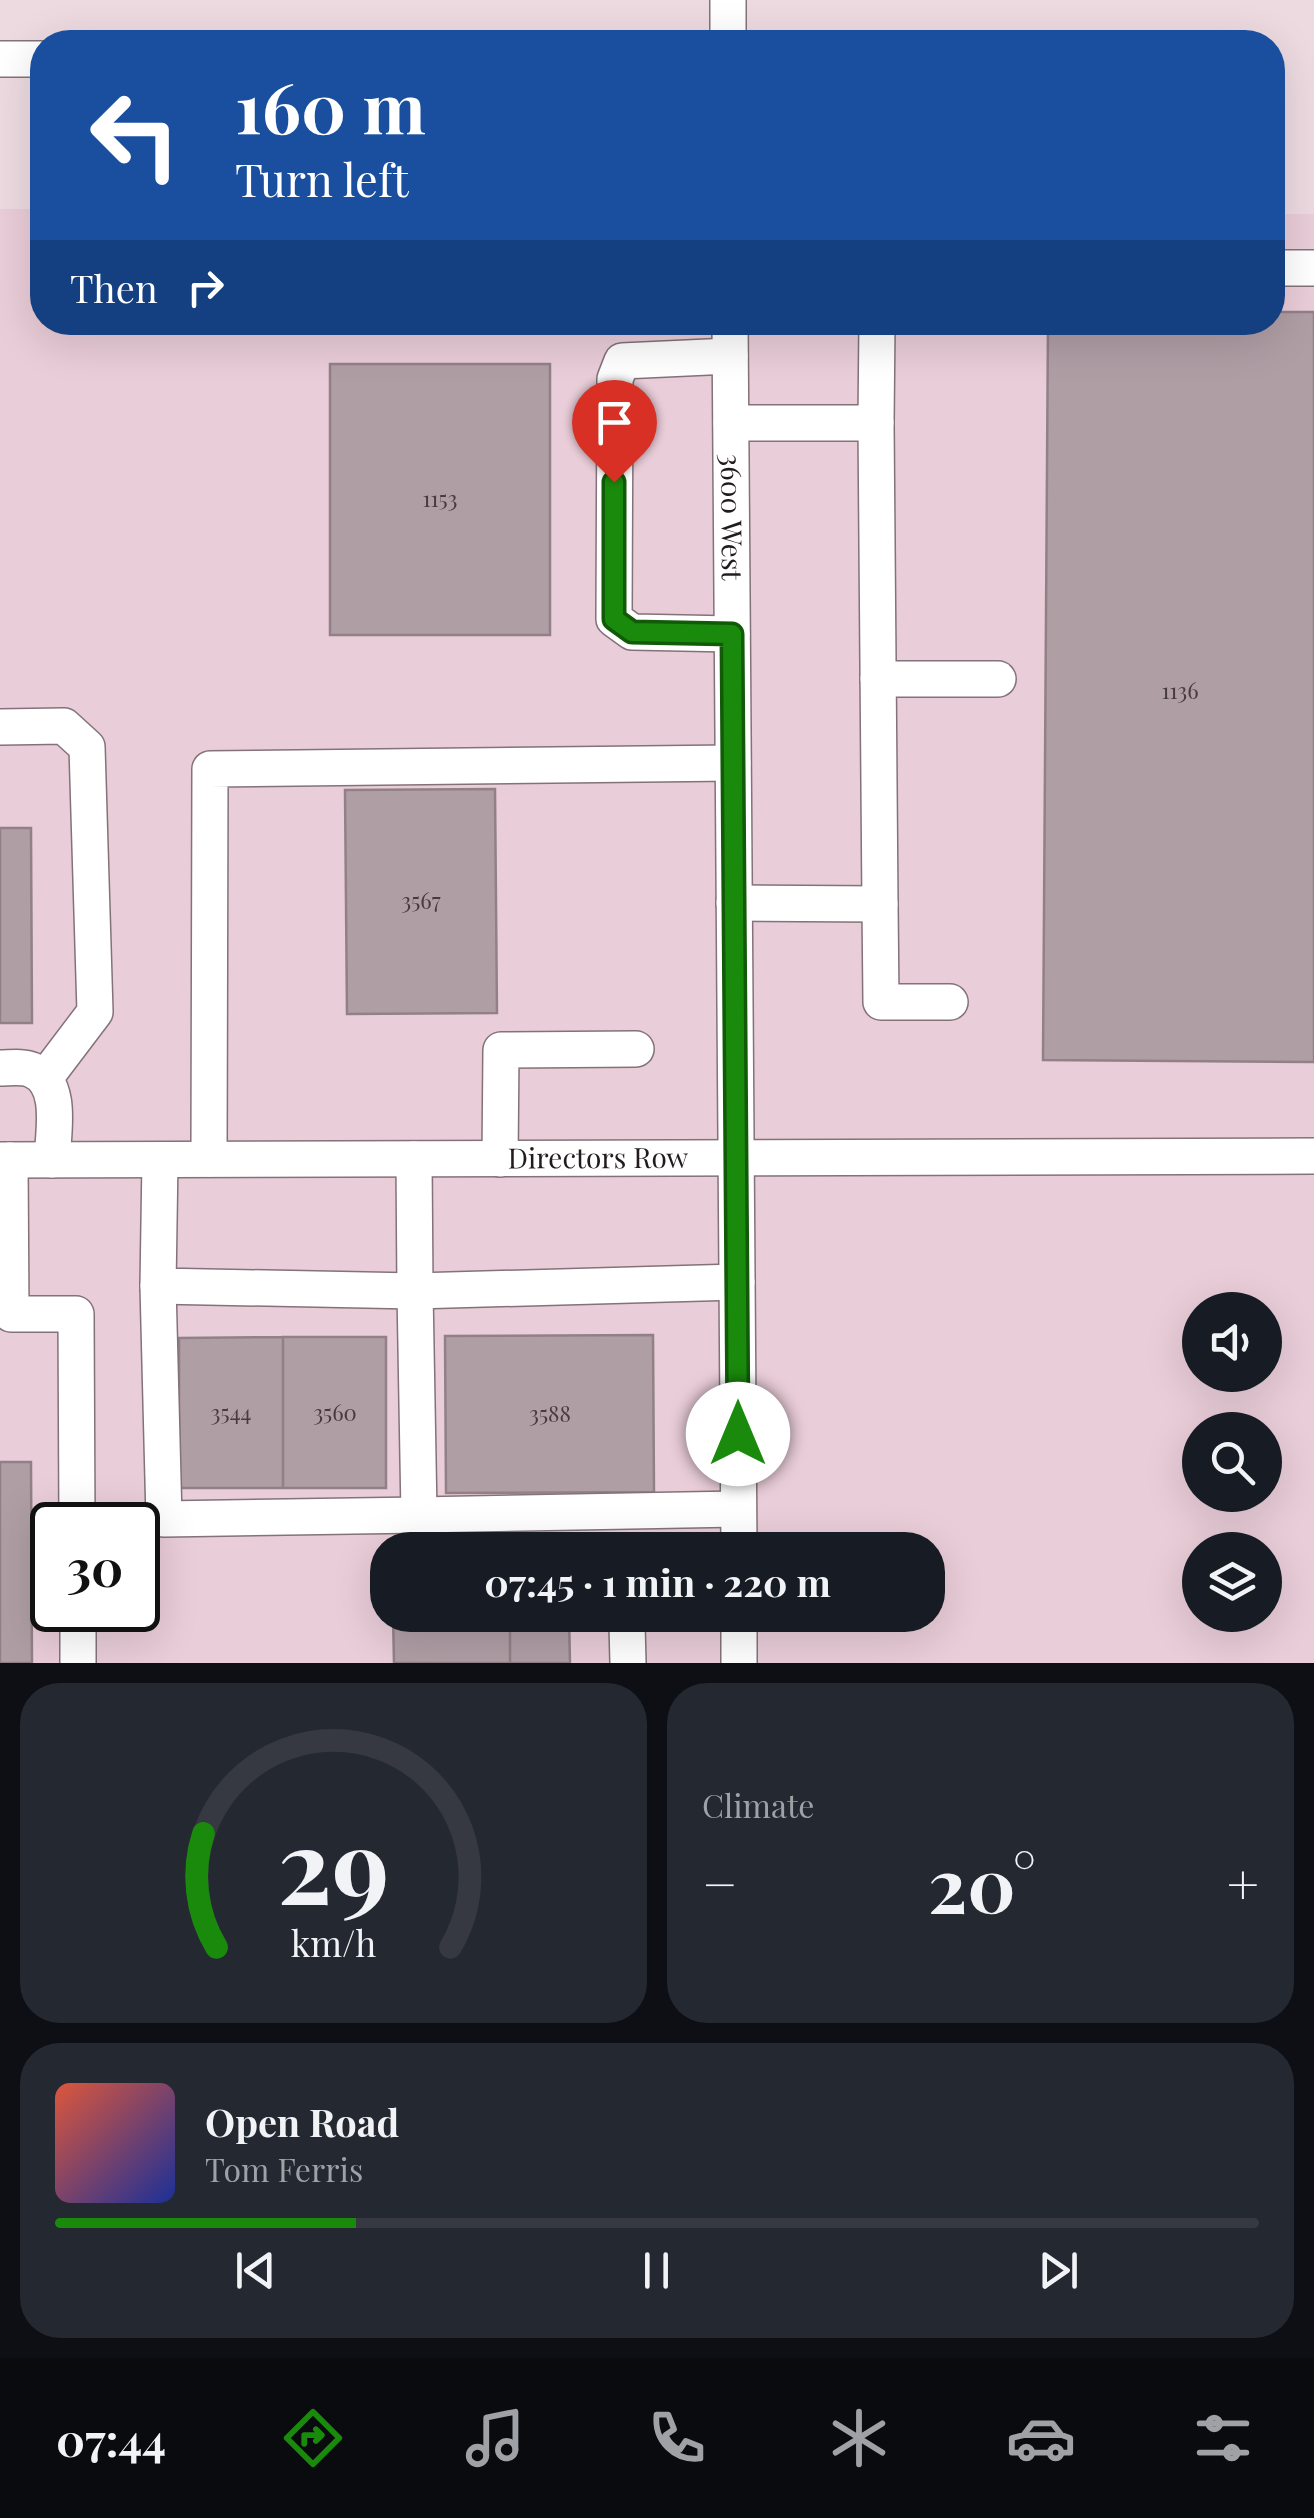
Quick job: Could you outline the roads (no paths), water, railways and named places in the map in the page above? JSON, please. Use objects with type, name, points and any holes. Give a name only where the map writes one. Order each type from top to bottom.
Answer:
[{"type":"street","points":[[728,0],[728,30]]},
{"type":"street","points":[[0,59],[30,59]]},
{"type":"street","points":[[1285,268],[1314,268]]},
{"type":"street","points":[[877,335],[881,1002],[950,1002]]},
{"type":"street","points":[[730,339],[622,361],[614,379],[614,619],[632,632],[732,634]]},
{"type":"street","name":"3600 West","points":[[730,339],[738,1532]]},
{"type":"street","points":[[731,423],[876,423]]},
{"type":"street","points":[[878,679],[998,679]]},
{"type":"street","points":[[0,727],[64,726],[87,747],[95,1012],[44,1078]]},
{"type":"street","points":[[209,1159],[210,769],[733,763]]},
{"type":"street","points":[[734,903],[880,904]]},
{"type":"street","points":[[500,1158],[501,1050],[636,1049]]},
{"type":"street","points":[[0,1068],[30,1068],[44,1078],[53,1094],[52,1160]]},
{"type":"street","name":"Directors Row","points":[[5,1160],[1314,1156]]},
{"type":"street","points":[[414,1158],[420,1515]]},
{"type":"street","points":[[5,1160],[5,1314],[76,1314],[77,1502]]},
{"type":"street","points":[[160,1160],[158,1286],[164,1518],[738,1509]]},
{"type":"street","points":[[158,1286],[414,1291],[736,1282]]},
{"type":"street","points":[[78,1632],[78,1663]]},
{"type":"street","points":[[627,1632],[628,1663]]},
{"type":"street","points":[[739,1632],[739,1663]]}]
